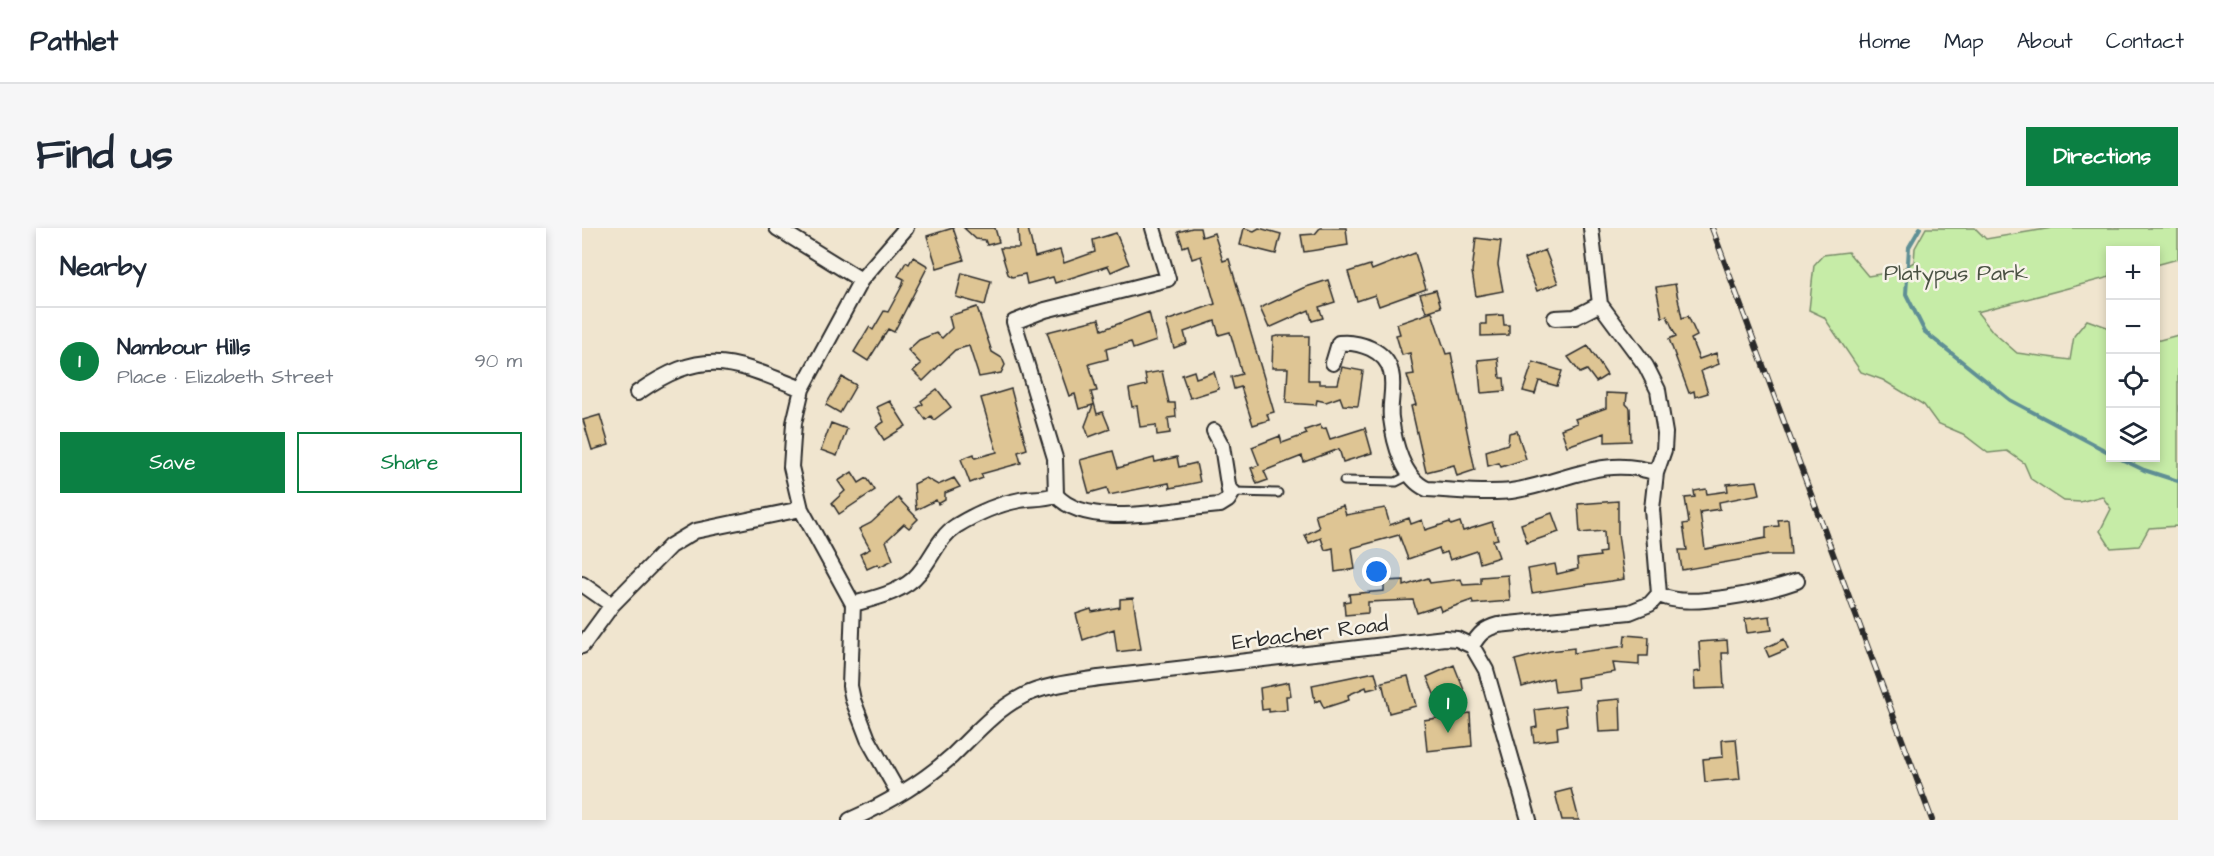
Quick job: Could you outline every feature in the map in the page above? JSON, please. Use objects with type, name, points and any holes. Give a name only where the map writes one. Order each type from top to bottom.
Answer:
[{"type":"street","points":[[777,228],[861,280]]},
{"type":"street","points":[[899,794],[868,739],[853,700],[850,686],[853,604],[801,509],[791,467],[794,423],[802,389],[861,280],[906,228]]},
{"type":"street","points":[[1153,228],[1168,279],[1045,309],[1014,322],[1055,458],[1056,495],[1072,509],[1106,516],[1220,505],[1228,500],[1233,492],[1229,491],[1221,446],[1214,431]]},
{"type":"street","points":[[1529,820],[1486,670],[1472,646],[1487,628],[1630,612],[1650,604],[1659,594],[1652,509],[1656,473],[1664,450],[1665,433],[1658,390],[1636,349],[1600,304],[1591,228]]},
{"type":"street","points":[[1555,318],[1575,317],[1600,304]]},
{"type":"street","points":[[1334,363],[1339,343],[1350,342],[1373,350],[1387,361],[1392,380],[1391,420],[1404,465],[1418,486],[1427,489],[1498,492],[1524,488],[1577,472],[1616,466],[1635,466],[1656,473]]},
{"type":"street","points":[[637,393],[666,375],[692,366],[718,361],[740,364],[802,389]]},
{"type":"street","points":[[853,604],[888,593],[907,584],[918,574],[939,543],[954,527],[1005,503],[1022,499],[1040,500],[1056,495]]},
{"type":"street","points":[[582,646],[612,605],[670,546],[695,531],[801,509]]},
{"type":"street","points":[[1659,594],[1666,599],[1681,602],[1761,592],[1797,581]]},
{"type":"street","points":[[582,584],[612,605]]},
{"type":"street","name":"Erbacher Road","points":[[850,820],[899,794],[951,757],[1004,707],[1024,696],[1044,689],[1099,678],[1445,638],[1457,639],[1472,646]]},
{"type":"lane","points":[[1344,481],[1396,482],[1410,475]]},
{"type":"lane","points":[[1233,492],[1278,493]]},
{"type":"green space","name":"Platypus Park","points":[[1926,228],[1975,228],[1986,239],[2052,228],[2178,228],[2178,259],[2160,264],[2160,246],[2106,246],[2106,278],[1977,312],[1993,332],[2017,353],[2070,360],[2074,336],[2087,320],[2106,327],[2106,462],[2160,462],[2160,340],[2178,335],[2178,526],[2149,528],[2139,546],[2111,548],[2100,531],[2111,509],[2102,496],[2080,502],[2064,501],[2031,479],[2024,463],[2007,451],[1988,453],[1963,434],[1937,423],[1924,405],[1883,380],[1861,372],[1824,317],[1809,310],[1814,265],[1823,255],[1848,252],[1868,276],[1899,271],[1914,262],[1915,248]]},
{"type":"building","points":[[953,228],[964,260],[937,268],[927,236]]},
{"type":"building","points":[[964,228],[995,228],[999,242],[987,245],[985,240],[976,239]]},
{"type":"building","points":[[1018,228],[1028,228],[1035,257],[1060,250],[1064,263],[1095,252],[1093,240],[1116,233],[1129,264],[1111,272],[1108,266],[1055,283],[1053,277],[1027,284],[1025,274],[1012,277],[1008,274],[1000,248],[1019,248]]},
{"type":"building","points":[[1200,228],[1202,237],[1214,233],[1223,261],[1229,259],[1274,412],[1267,414],[1269,420],[1253,425],[1241,387],[1234,389],[1231,377],[1242,374],[1230,332],[1219,335],[1215,321],[1184,332],[1187,343],[1174,348],[1166,321],[1215,304],[1201,256],[1192,259],[1188,245],[1183,247],[1178,232]]},
{"type":"building","points":[[1244,228],[1254,231],[1259,228],[1281,234],[1276,254],[1240,245]]},
{"type":"building","points":[[1320,228],[1346,228],[1348,245],[1304,252],[1301,235],[1315,234]]},
{"type":"building","points":[[1476,238],[1501,241],[1498,265],[1503,291],[1476,296],[1472,272]]},
{"type":"building","points":[[1545,250],[1558,283],[1537,291],[1524,259]]},
{"type":"building","points":[[1415,253],[1426,289],[1379,306],[1375,295],[1357,301],[1348,272],[1370,265],[1372,270]]},
{"type":"building","points":[[913,257],[928,266],[894,332],[888,329],[868,361],[854,352],[869,327],[873,330],[884,311],[888,312],[904,279],[898,276],[906,262],[909,264]]},
{"type":"building","points":[[962,273],[991,281],[985,305],[956,297]]},
{"type":"building","points":[[1328,280],[1335,302],[1319,307],[1323,318],[1312,321],[1309,310],[1269,328],[1260,308],[1303,288]]},
{"type":"building","points":[[1675,284],[1682,318],[1688,316],[1697,336],[1691,339],[1699,359],[1716,353],[1719,364],[1701,371],[1708,393],[1695,397],[1694,391],[1689,393],[1669,339],[1676,336],[1667,316],[1662,317],[1656,287]]},
{"type":"building","points":[[1436,290],[1441,307],[1426,312],[1420,294]]},
{"type":"building","points":[[977,307],[992,352],[1002,358],[1005,365],[1001,373],[979,377],[969,346],[955,350],[923,381],[913,371],[921,364],[908,350],[919,340],[936,333],[942,338],[952,328],[949,316]]},
{"type":"building","points":[[1149,312],[1156,341],[1133,349],[1131,342],[1106,349],[1108,359],[1089,364],[1097,391],[1091,392],[1097,414],[1103,412],[1110,429],[1089,437],[1085,426],[1093,405],[1079,409],[1075,394],[1069,396],[1047,332],[1099,319],[1102,330]]},
{"type":"building","points":[[1432,312],[1446,354],[1451,353],[1475,470],[1457,476],[1454,465],[1426,472],[1411,406],[1416,405],[1407,375],[1414,374],[1410,353],[1402,355],[1396,335],[1400,334],[1397,324]]},
{"type":"building","points":[[1503,315],[1504,325],[1509,325],[1509,335],[1481,336],[1481,324],[1486,324],[1486,316]]},
{"type":"building","points":[[1309,336],[1308,380],[1319,380],[1319,384],[1338,384],[1342,367],[1363,371],[1358,406],[1343,405],[1340,397],[1326,402],[1317,400],[1316,405],[1286,403],[1288,368],[1272,368],[1273,337]]},
{"type":"building","points":[[1588,346],[1607,375],[1596,382],[1587,370],[1580,373],[1568,357]]},
{"type":"building","points":[[1498,358],[1500,378],[1504,378],[1505,391],[1481,393],[1478,360]]},
{"type":"building","points":[[1533,362],[1562,371],[1557,386],[1539,381],[1535,394],[1523,391]]},
{"type":"building","points":[[1162,371],[1169,403],[1175,403],[1176,417],[1168,418],[1170,433],[1157,435],[1156,425],[1140,427],[1137,406],[1132,407],[1129,389],[1147,385],[1145,374]]},
{"type":"building","points":[[1194,371],[1196,378],[1214,372],[1219,389],[1190,398],[1182,375]]},
{"type":"building","points":[[842,377],[856,385],[840,413],[826,405]]},
{"type":"building","points":[[937,389],[951,407],[934,420],[931,416],[926,420],[917,408],[923,404],[921,401]]},
{"type":"building","points":[[1011,389],[1027,449],[1018,452],[1021,463],[981,474],[983,478],[970,483],[961,459],[974,454],[975,458],[997,452],[981,398]]},
{"type":"building","points":[[1606,393],[1627,394],[1626,404],[1630,408],[1631,441],[1605,442],[1605,433],[1567,446],[1561,429],[1577,423],[1575,419],[1606,408]]},
{"type":"building","points":[[890,401],[906,426],[884,440],[876,427],[884,422],[877,407]]},
{"type":"building","points":[[600,415],[609,445],[592,450],[583,420]]},
{"type":"building","points":[[831,423],[847,429],[837,456],[821,450]]},
{"type":"building","points":[[1320,425],[1322,429],[1326,428],[1330,439],[1365,428],[1372,453],[1343,462],[1339,449],[1304,462],[1302,456],[1264,471],[1268,480],[1257,484],[1251,468],[1259,465],[1252,447],[1280,436],[1282,443],[1307,434],[1305,430]]},
{"type":"building","points":[[1517,431],[1526,459],[1501,467],[1499,463],[1488,466],[1486,451],[1508,444],[1509,433]]},
{"type":"building","points":[[1113,451],[1118,468],[1154,458],[1155,462],[1177,457],[1179,467],[1196,463],[1200,482],[1170,488],[1169,483],[1109,495],[1107,488],[1089,493],[1080,460]]},
{"type":"building","points":[[852,472],[859,483],[867,478],[875,490],[839,514],[832,503],[845,491],[838,481]]},
{"type":"building","points":[[926,478],[938,485],[954,478],[960,487],[945,493],[945,500],[938,504],[936,500],[916,510],[914,484]]},
{"type":"building","points":[[1757,481],[1760,494],[1719,502],[1720,509],[1700,512],[1705,549],[1766,538],[1766,527],[1779,526],[1778,520],[1788,519],[1791,555],[1768,555],[1682,570],[1679,550],[1687,550],[1683,524],[1689,523],[1685,498],[1695,497],[1694,491],[1706,489],[1707,494],[1728,491],[1727,484]]},
{"type":"building","points":[[898,498],[918,519],[909,528],[904,524],[886,541],[893,560],[879,567],[878,564],[867,569],[860,554],[870,549],[859,529],[871,523]]},
{"type":"building","points":[[1618,501],[1618,534],[1624,579],[1532,593],[1528,569],[1555,564],[1557,574],[1578,569],[1577,559],[1600,556],[1599,553],[1605,552],[1604,531],[1580,533],[1578,504]]},
{"type":"building","points":[[1343,506],[1346,515],[1385,508],[1390,525],[1409,518],[1411,524],[1422,520],[1425,530],[1450,522],[1451,525],[1460,522],[1463,531],[1492,522],[1498,539],[1493,540],[1499,557],[1480,563],[1477,551],[1450,560],[1447,552],[1441,554],[1439,548],[1408,559],[1399,535],[1352,548],[1355,569],[1335,572],[1333,548],[1325,550],[1321,538],[1309,543],[1305,535],[1319,528],[1315,514]]},
{"type":"building","points":[[1552,513],[1559,532],[1527,543],[1521,524]]},
{"type":"building","points":[[1508,575],[1510,601],[1473,604],[1472,600],[1441,611],[1439,606],[1417,613],[1413,600],[1368,602],[1368,613],[1345,615],[1344,602],[1350,601],[1349,594],[1384,591],[1384,581],[1404,580],[1404,586],[1428,578],[1430,583],[1461,579],[1463,585],[1481,584],[1481,577]]},
{"type":"building","points":[[1133,598],[1141,649],[1117,652],[1114,629],[1083,640],[1076,614],[1091,609],[1092,612],[1120,607],[1120,599]]},
{"type":"building","points":[[1770,616],[1772,630],[1747,633],[1745,619]]},
{"type":"building","points":[[1625,635],[1649,637],[1648,656],[1639,656],[1639,665],[1613,663],[1615,672],[1577,678],[1578,689],[1555,692],[1553,678],[1522,687],[1515,660],[1550,651],[1574,648],[1574,653],[1624,646]]},
{"type":"building","points":[[1784,639],[1788,649],[1769,657],[1765,648]]},
{"type":"building","points":[[1727,640],[1728,653],[1722,653],[1724,688],[1695,689],[1694,672],[1701,671],[1699,642]]},
{"type":"building","points":[[1454,665],[1466,695],[1439,706],[1427,677]]},
{"type":"building","points":[[1375,672],[1379,687],[1367,690],[1366,687],[1348,695],[1349,700],[1324,708],[1320,700],[1315,702],[1312,685]]},
{"type":"building","points":[[1408,676],[1416,706],[1389,713],[1382,682]]},
{"type":"building","points":[[1289,682],[1291,696],[1286,696],[1287,710],[1269,712],[1269,709],[1262,710],[1260,688]]},
{"type":"building","points":[[1620,699],[1621,731],[1599,732],[1597,701]]},
{"type":"building","points":[[1565,706],[1567,725],[1557,727],[1558,739],[1534,742],[1532,728],[1537,727],[1535,710]]},
{"type":"building","points":[[1470,713],[1472,746],[1427,751],[1424,720]]},
{"type":"building","points":[[1736,739],[1740,779],[1705,782],[1703,759],[1723,757],[1722,740]]},
{"type":"building","points":[[1571,789],[1579,820],[1562,820],[1555,793]]},
{"type":"waterway","points":[[1920,228],[1909,247],[1906,294],[1925,332],[2010,400],[2106,451]]},
{"type":"waterway","points":[[2127,462],[2178,481]]},
{"type":"railway","points":[[1712,228],[1932,820]]},
{"type":"place","name":"Nambour Hills","points":[[1448,733]]}]
